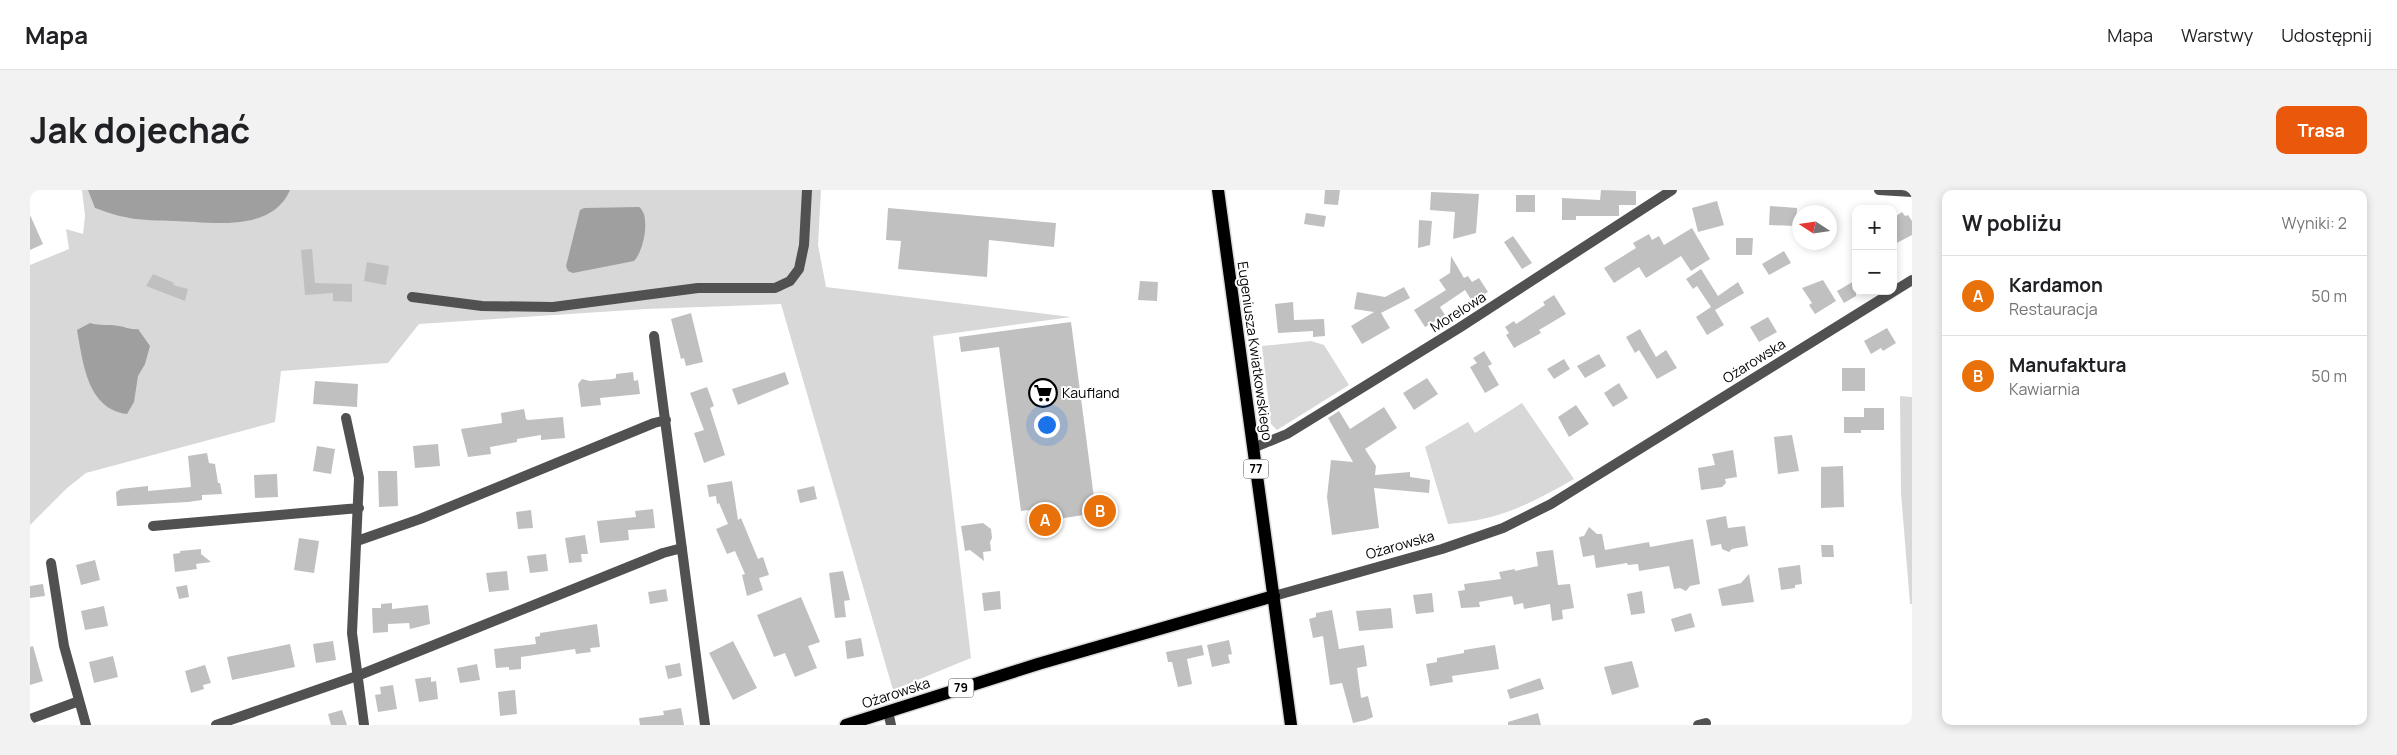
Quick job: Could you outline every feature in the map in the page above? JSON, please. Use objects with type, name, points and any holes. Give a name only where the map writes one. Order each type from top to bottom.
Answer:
[{"type":"main road","name":"Eugeniusza Kwiatkowskiego","points":[[1218,190],[1291,725]]},
{"type":"main road","name":"Ożarowska","points":[[846,725],[1038,664],[1274,596]]},
{"type":"street","points":[[412,297],[482,306],[553,307],[698,288],[774,288],[790,282],[799,269],[804,245],[807,190]]},
{"type":"street","name":"Morelowa","points":[[1254,448],[1287,434],[1460,328],[1672,190]]},
{"type":"street","points":[[1879,190],[1912,192]]},
{"type":"street","name":"Ożarowska","points":[[1274,596],[1442,549],[1503,528],[1551,504],[1912,280]]},
{"type":"street","points":[[654,336],[706,725]]},
{"type":"street","points":[[346,418],[359,478],[358,541],[352,590],[352,625],[364,725]]},
{"type":"street","points":[[358,541],[420,520],[654,423],[666,420]]},
{"type":"street","points":[[153,526],[359,508]]},
{"type":"street","points":[[216,725],[357,676],[663,553],[682,548]]},
{"type":"street","points":[[51,564],[64,646],[86,725]]},
{"type":"street","points":[[30,719],[79,701]]},
{"type":"street","points":[[888,711],[891,725]]},
{"type":"shaded area","points":[[82,190],[821,190],[818,245],[826,287],[1071,317],[933,336],[971,658],[893,690],[781,304],[646,309],[419,324],[388,363],[281,371],[275,422],[86,473],[67,488],[30,525],[30,265],[69,249],[66,229],[83,234],[85,216]]},
{"type":"shaded area","points":[[88,190],[290,190],[281,204],[269,213],[255,219],[239,222],[205,223],[142,220],[116,215],[95,208]]},
{"type":"shaded area","points":[[639,207],[645,217],[645,233],[641,249],[634,261],[573,273],[568,271],[566,266],[580,210],[584,208]]},
{"type":"shaded area","points":[[90,323],[138,329],[150,346],[145,364],[138,376],[134,402],[127,414],[114,410],[103,403],[95,394],[89,382],[77,330]]},
{"type":"shaded area","points":[[1311,341],[1324,345],[1349,385],[1277,430],[1271,424],[1262,346]]},
{"type":"shaded area","points":[[1900,396],[1912,397],[1912,604],[1910,604],[1901,493]]},
{"type":"shaded area","points":[[1522,403],[1574,479],[1529,503],[1499,515],[1448,524],[1425,447],[1468,422],[1475,433]]},
{"type":"building","points":[[1325,190],[1340,190],[1338,205],[1324,204]]},
{"type":"building","points":[[1601,190],[1636,191],[1636,205],[1619,205],[1619,216],[1576,216],[1576,220],[1562,220],[1562,198],[1600,200]]},
{"type":"building","points":[[1431,192],[1479,194],[1476,233],[1453,239],[1455,212],[1430,210]]},
{"type":"building","points":[[1516,195],[1535,195],[1535,212],[1516,212]]},
{"type":"building","points":[[1717,201],[1724,225],[1698,232],[1692,208]]},
{"type":"building","points":[[1770,206],[1792,208],[1792,226],[1769,225]]},
{"type":"building","points":[[888,208],[1056,223],[1054,247],[989,240],[987,277],[898,269],[901,241],[886,240]]},
{"type":"building","points":[[1902,212],[1905,216],[1908,215],[1912,221],[1912,235],[1897,243],[1897,215]]},
{"type":"building","points":[[1306,213],[1326,216],[1324,227],[1304,224]]},
{"type":"building","points":[[30,215],[43,244],[30,250]]},
{"type":"building","points":[[1419,220],[1432,221],[1430,245],[1418,248]]},
{"type":"building","points":[[1692,228],[1710,259],[1691,271],[1681,256],[1646,278],[1639,267],[1614,283],[1604,268],[1636,248],[1633,243],[1649,234],[1652,240],[1659,236],[1664,245]]},
{"type":"building","points":[[1513,236],[1532,263],[1522,269],[1504,242]]},
{"type":"building","points":[[1736,238],[1753,238],[1752,255],[1736,255]]},
{"type":"building","points":[[312,249],[315,283],[352,284],[352,302],[333,301],[333,293],[305,295],[301,250]]},
{"type":"building","points":[[1784,251],[1791,263],[1769,275],[1762,264]]},
{"type":"building","points":[[1451,256],[1464,278],[1468,276],[1472,282],[1479,278],[1488,292],[1472,301],[1465,290],[1440,307],[1445,315],[1425,327],[1414,310],[1446,290],[1439,280],[1450,273]]},
{"type":"building","points":[[367,262],[389,266],[386,285],[364,281]]},
{"type":"building","points":[[1701,269],[1718,296],[1738,282],[1744,293],[1715,310],[1724,325],[1707,335],[1696,317],[1711,307],[1697,286],[1693,289],[1686,279]]},
{"type":"building","points":[[153,274],[174,283],[173,285],[188,289],[185,301],[146,286]]},
{"type":"building","points":[[1823,280],[1836,301],[1815,314],[1809,305],[1812,303],[1802,288]]},
{"type":"building","points":[[1140,281],[1158,282],[1157,301],[1138,300]]},
{"type":"building","points":[[1852,282],[1852,295],[1856,296],[1844,303],[1837,291]]},
{"type":"building","points":[[1404,287],[1410,298],[1381,313],[1390,328],[1362,344],[1351,326],[1374,312],[1354,309],[1357,292],[1385,297]]},
{"type":"building","points":[[1554,295],[1566,314],[1539,330],[1541,333],[1514,348],[1506,335],[1509,333],[1505,327],[1514,321],[1516,324],[1545,305],[1543,302]]},
{"type":"building","points":[[1293,302],[1294,320],[1324,319],[1325,336],[1313,337],[1313,331],[1278,333],[1275,304]]},
{"type":"building","points":[[691,313],[703,362],[686,366],[684,358],[681,359],[671,319]]},
{"type":"building","points":[[1768,317],[1777,332],[1759,342],[1750,327]]},
{"type":"building","name":"Kaufland","points":[[1071,322],[1096,513],[1039,522],[1037,509],[1021,511],[999,347],[961,352],[959,337]]},
{"type":"building","points":[[1887,328],[1896,343],[1883,351],[1881,348],[1871,354],[1864,341]]},
{"type":"building","points":[[1640,329],[1656,357],[1666,350],[1677,368],[1657,379],[1639,350],[1635,353],[1626,337]]},
{"type":"building","points":[[1484,351],[1492,364],[1488,366],[1499,385],[1485,393],[1470,367],[1477,363],[1473,358]]},
{"type":"building","points":[[1599,354],[1606,366],[1585,378],[1577,366]]},
{"type":"building","points":[[1564,359],[1570,369],[1554,379],[1547,369]]},
{"type":"building","points":[[1842,368],[1865,368],[1865,391],[1842,391]]},
{"type":"building","points":[[633,372],[634,381],[638,380],[640,394],[600,398],[601,405],[581,407],[578,384],[582,379],[590,381],[613,379],[616,378],[616,374]]},
{"type":"building","points":[[785,372],[789,384],[738,405],[732,389]]},
{"type":"building","points":[[1427,378],[1438,394],[1414,410],[1403,393]]},
{"type":"building","points":[[315,381],[358,384],[357,407],[313,404]]},
{"type":"building","points":[[1619,383],[1628,398],[1613,407],[1604,393]]},
{"type":"building","points":[[707,387],[714,406],[710,408],[725,455],[704,463],[694,433],[704,430],[690,393]]},
{"type":"building","points":[[1576,405],[1589,424],[1569,437],[1558,417]]},
{"type":"building","points":[[1384,407],[1397,428],[1365,449],[1376,466],[1375,475],[1410,472],[1410,477],[1430,480],[1429,493],[1374,488],[1379,528],[1332,535],[1327,497],[1331,460],[1353,462],[1328,418],[1339,411],[1350,429]]},
{"type":"building","points":[[1864,408],[1884,408],[1884,430],[1861,430],[1861,433],[1844,433],[1844,417],[1864,417]]},
{"type":"building","points":[[524,409],[526,419],[528,420],[563,417],[565,438],[541,440],[541,435],[517,439],[517,442],[490,447],[491,454],[468,457],[461,429],[502,423],[501,413]]},
{"type":"building","points":[[1792,435],[1799,471],[1778,474],[1774,437]]},
{"type":"building","points":[[438,444],[440,466],[415,468],[413,446]]},
{"type":"building","points":[[317,446],[335,449],[331,474],[313,471]]},
{"type":"building","points":[[1733,450],[1737,477],[1725,479],[1726,483],[1722,487],[1701,490],[1698,468],[1715,465],[1712,454]]},
{"type":"building","points":[[207,453],[209,463],[215,464],[222,494],[202,495],[202,500],[188,502],[117,506],[116,492],[121,489],[148,486],[148,491],[191,487],[188,456]]},
{"type":"building","points":[[1843,466],[1844,507],[1821,508],[1821,467]]},
{"type":"building","points":[[378,471],[397,471],[398,506],[379,507]]},
{"type":"building","points":[[277,474],[278,497],[255,498],[254,475]]},
{"type":"building","points":[[732,481],[738,520],[741,518],[758,559],[763,557],[769,575],[759,578],[763,590],[747,596],[742,575],[745,574],[735,551],[727,554],[716,529],[728,524],[719,503],[717,504],[716,496],[709,497],[707,485]]},
{"type":"building","points":[[814,486],[817,499],[800,503],[797,490]]},
{"type":"building","points":[[653,509],[655,528],[628,530],[629,540],[600,543],[597,521],[636,517],[635,511]]},
{"type":"building","points":[[531,510],[533,528],[518,529],[516,512]]},
{"type":"building","points":[[1726,516],[1728,528],[1745,526],[1748,546],[1732,549],[1729,552],[1722,549],[1721,544],[1711,546],[1706,520]]},
{"type":"building","points":[[983,523],[991,529],[992,538],[990,542],[991,551],[983,552],[984,561],[970,550],[965,551],[961,526]]},
{"type":"building","points":[[1589,527],[1597,534],[1602,534],[1605,550],[1649,542],[1650,547],[1693,539],[1700,584],[1690,586],[1686,591],[1680,588],[1674,589],[1669,566],[1639,571],[1638,564],[1628,565],[1627,563],[1596,568],[1594,555],[1583,557],[1579,537],[1584,536]]},
{"type":"building","points":[[585,535],[588,554],[581,554],[582,562],[569,563],[565,538]]},
{"type":"building","points":[[299,538],[319,541],[314,573],[294,570]]},
{"type":"building","points":[[1821,545],[1833,545],[1834,557],[1822,557]]},
{"type":"building","points":[[201,549],[201,554],[211,562],[196,564],[197,569],[175,572],[173,554],[180,553],[180,551]]},
{"type":"building","points":[[1553,550],[1558,585],[1570,584],[1574,608],[1562,610],[1563,619],[1552,621],[1550,604],[1524,609],[1523,603],[1514,605],[1512,596],[1479,602],[1480,607],[1461,608],[1458,591],[1465,590],[1464,584],[1501,579],[1499,572],[1538,566],[1536,552]]},
{"type":"building","points":[[546,554],[548,571],[530,573],[527,556]]},
{"type":"building","points":[[95,560],[100,580],[81,585],[76,565]]},
{"type":"building","points":[[1800,565],[1802,584],[1795,585],[1795,588],[1781,590],[1778,568]]},
{"type":"building","points":[[507,571],[509,590],[489,592],[486,573]]},
{"type":"building","points":[[843,571],[850,600],[844,601],[846,617],[835,618],[829,573]]},
{"type":"building","points":[[1749,574],[1754,602],[1722,606],[1718,589],[1741,583]]},
{"type":"building","points":[[43,584],[45,596],[30,598],[30,586]]},
{"type":"building","points":[[187,585],[189,597],[179,599],[176,587]]},
{"type":"building","points":[[666,589],[668,601],[650,604],[648,592]]},
{"type":"building","points":[[1000,591],[1001,609],[984,611],[982,593]]},
{"type":"building","points":[[1642,591],[1645,613],[1631,615],[1627,594]]},
{"type":"building","points":[[1432,593],[1434,612],[1416,614],[1413,595]]},
{"type":"building","points":[[801,597],[820,642],[808,646],[817,668],[795,677],[785,653],[774,657],[757,615]]},
{"type":"building","points":[[392,603],[392,609],[428,605],[430,624],[410,629],[409,623],[388,624],[388,632],[373,633],[372,608],[381,608],[381,604]]},
{"type":"building","points":[[104,606],[108,626],[85,630],[81,611]]},
{"type":"building","points":[[1391,608],[1393,628],[1359,631],[1356,611]]},
{"type":"building","points":[[1332,610],[1339,649],[1364,645],[1367,666],[1357,668],[1361,698],[1368,696],[1373,717],[1366,720],[1353,723],[1342,683],[1330,685],[1323,636],[1313,638],[1309,619],[1316,617],[1316,613]]},
{"type":"building","points":[[1691,613],[1695,627],[1675,632],[1671,619]]},
{"type":"building","points":[[597,624],[600,647],[590,648],[591,652],[576,654],[575,649],[521,657],[521,669],[509,670],[509,667],[496,668],[494,649],[536,644],[535,637],[540,636],[540,633]]},
{"type":"building","points":[[861,638],[864,656],[847,659],[845,641]]},
{"type":"building","points":[[1229,640],[1232,654],[1228,655],[1230,663],[1212,667],[1207,645]]},
{"type":"building","points":[[333,641],[336,660],[316,663],[313,644]]},
{"type":"building","points":[[733,641],[757,688],[733,700],[709,653]]},
{"type":"building","points":[[290,644],[295,667],[232,680],[227,657]]},
{"type":"building","points":[[1202,645],[1204,655],[1187,659],[1192,684],[1178,687],[1172,662],[1168,662],[1166,652]]},
{"type":"building","points":[[1495,645],[1499,669],[1452,676],[1453,682],[1430,686],[1426,664],[1437,662],[1437,658],[1464,653],[1464,650]]},
{"type":"building","points":[[33,646],[43,681],[30,685],[30,647]]},
{"type":"building","points":[[113,656],[118,677],[94,683],[89,662]]},
{"type":"building","points":[[1632,661],[1639,687],[1612,695],[1604,667]]},
{"type":"building","points":[[680,663],[682,676],[668,679],[665,666]]},
{"type":"building","points":[[477,664],[480,680],[460,683],[457,668]]},
{"type":"building","points":[[205,665],[211,683],[203,685],[204,689],[191,693],[185,671]]},
{"type":"building","points":[[431,677],[431,682],[436,681],[438,699],[419,702],[415,679]]},
{"type":"building","points":[[1540,678],[1544,689],[1510,699],[1507,690]]},
{"type":"building","points":[[393,685],[397,709],[378,712],[375,695],[381,694],[380,687]]},
{"type":"building","points":[[515,690],[517,714],[500,716],[498,692]]},
{"type":"building","points":[[681,708],[684,725],[640,725],[639,718],[664,715],[663,711]]},
{"type":"building","points":[[342,710],[347,725],[331,725],[328,714]]},
{"type":"building","points":[[1538,713],[1541,725],[1508,725],[1508,722]]},
{"type":"place","name":"Kaufland","points":[[1043,393]]},
{"type":"place","name":"Manufaktura","points":[[1100,511]]},
{"type":"place","name":"Kardamon","points":[[1045,520]]}]
